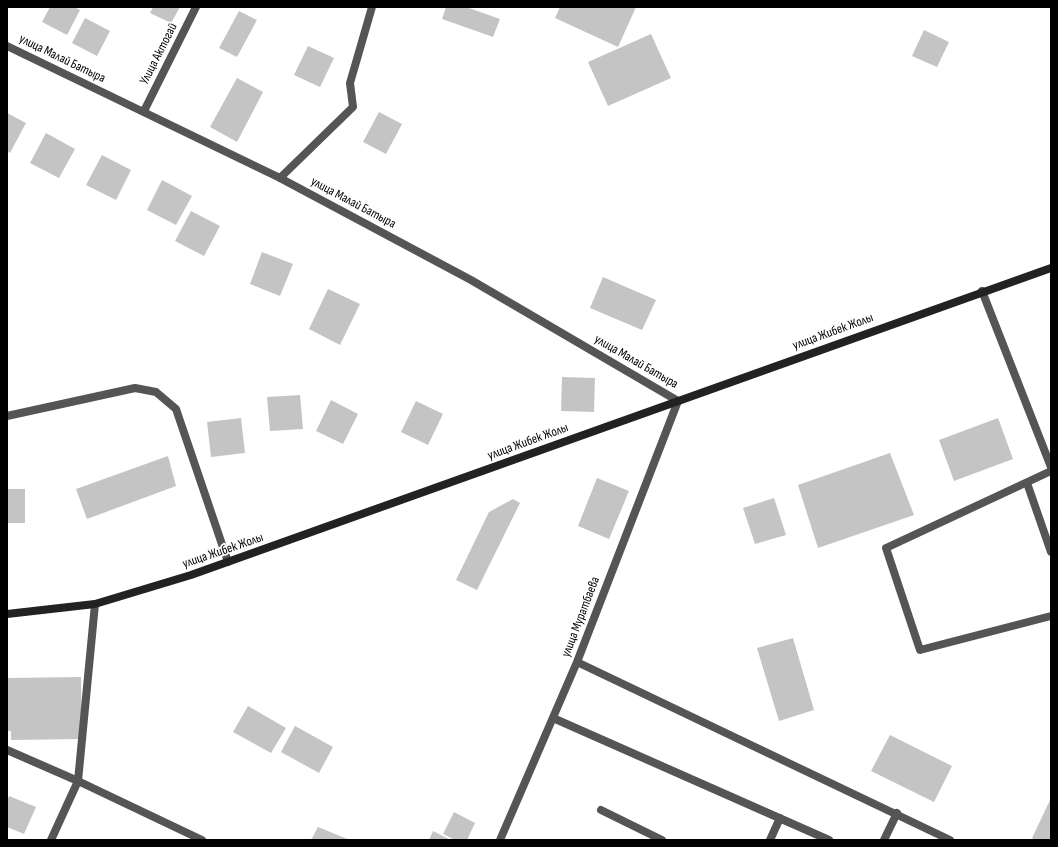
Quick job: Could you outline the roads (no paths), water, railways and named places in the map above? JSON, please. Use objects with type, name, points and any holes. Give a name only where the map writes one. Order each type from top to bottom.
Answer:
[{"type":"main road","name":"улица Жибек Жолы","points":[[7,614],[95,604],[191,575],[982,291],[1051,268]]},
{"type":"street","name":"Улица Актогай","points":[[144,112],[196,7]]},
{"type":"street","points":[[280,178],[353,108],[350,83],[372,7]]},
{"type":"street","name":"улица Малай Батыра","points":[[7,46],[280,178],[471,280],[678,401]]},
{"type":"street","points":[[982,291],[1051,467]]},
{"type":"street","points":[[7,416],[135,388],[156,392],[176,409],[228,562]]},
{"type":"street","name":"улица Муратбаева","points":[[500,840],[577,662],[678,401]]},
{"type":"street","points":[[1051,471],[886,548],[920,650],[1051,616]]},
{"type":"street","points":[[1027,483],[1051,552]]},
{"type":"street","points":[[51,840],[78,781],[95,604]]},
{"type":"street","points":[[577,662],[897,813],[950,840]]},
{"type":"street","points":[[553,718],[829,840]]},
{"type":"street","points":[[7,750],[78,781],[202,840]]},
{"type":"street","points":[[601,810],[662,840]]},
{"type":"street","points":[[884,840],[897,813]]},
{"type":"street","points":[[770,840],[780,818]]}]
